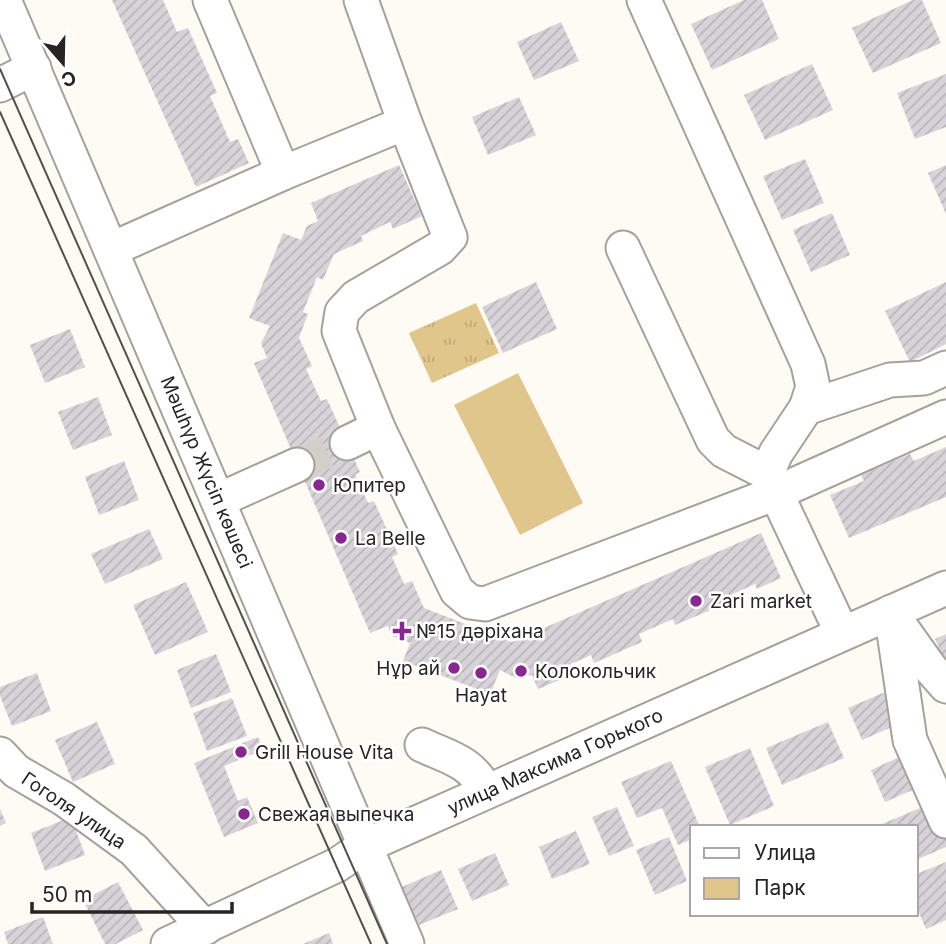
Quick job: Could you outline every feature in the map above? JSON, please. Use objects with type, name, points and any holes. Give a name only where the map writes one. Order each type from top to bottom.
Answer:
[{"type":"street","name":"Мәшһүр Жүсіп көшесі","points":[[4,0],[407,944]]},
{"type":"street","points":[[209,0],[283,173]]},
{"type":"street","points":[[361,0],[450,237],[440,248],[356,297],[342,312],[339,331],[377,428],[457,591],[470,602],[485,604],[771,483],[946,417]]},
{"type":"street","points":[[644,0],[808,364],[813,387],[806,408],[776,453],[771,483]]},
{"type":"street","points":[[0,85],[34,68]]},
{"type":"street","points":[[112,249],[283,173],[405,123]]},
{"type":"street","points":[[623,248],[713,439],[724,452],[771,483],[842,633]]},
{"type":"street","points":[[806,408],[890,380],[924,378],[946,369]]},
{"type":"street","points":[[347,443],[377,428]]},
{"type":"street","points":[[219,500],[297,465]]},
{"type":"street","name":"улица Максима Горького","points":[[168,944],[337,865],[365,846],[946,588]]},
{"type":"street","points":[[891,612],[946,686]]},
{"type":"street","points":[[891,612],[910,740],[946,821]]},
{"type":"street","points":[[422,744],[477,773],[486,792]]},
{"type":"street","name":"Гоголя улица","points":[[0,754],[16,771],[64,799],[134,850],[205,928]]},
{"type":"green space","points":[[476,303],[499,353],[432,383],[409,333]]},
{"type":"green space","points":[[518,373],[583,503],[520,535],[454,405]]},
{"type":"building","points":[[112,0],[163,0],[177,32],[188,28],[217,93],[210,96],[230,142],[238,139],[249,163],[196,187]]},
{"type":"building","points":[[744,0],[762,0],[779,39],[712,70],[691,24]]},
{"type":"building","points":[[913,0],[922,0],[941,43],[873,73],[852,28]]},
{"type":"building","points":[[561,22],[579,61],[534,80],[517,42]]},
{"type":"building","points":[[812,64],[833,110],[765,140],[744,95]]},
{"type":"building","points":[[946,74],[946,127],[915,139],[897,93]]},
{"type":"building","points":[[519,97],[536,135],[488,155],[472,117]]},
{"type":"building","points":[[805,159],[824,203],[782,220],[763,176]]},
{"type":"building","points":[[399,165],[422,216],[393,229],[390,222],[361,236],[363,241],[334,254],[323,280],[317,277],[303,312],[308,314],[299,338],[312,366],[306,369],[321,401],[327,399],[360,472],[355,475],[368,503],[374,501],[398,554],[392,557],[404,584],[412,581],[424,608],[512,642],[761,533],[781,578],[757,589],[755,584],[722,599],[725,604],[675,625],[673,619],[639,634],[642,642],[594,663],[591,655],[558,670],[562,679],[538,689],[532,675],[516,678],[500,670],[490,694],[403,661],[410,643],[392,636],[388,626],[370,633],[254,363],[267,358],[261,343],[270,326],[249,318],[283,233],[301,240],[307,226],[318,221],[311,203]]},
{"type":"building","points":[[946,165],[946,214],[928,173]]},
{"type":"building","points":[[832,213],[850,255],[811,272],[793,230]]},
{"type":"building","points":[[536,282],[557,329],[503,353],[482,307]]},
{"type":"building","points":[[946,282],[946,344],[910,362],[885,311]]},
{"type":"building","points":[[70,329],[85,367],[45,383],[30,345]]},
{"type":"building","points":[[98,397],[112,435],[73,450],[58,412]]},
{"type":"building","points":[[946,447],[946,497],[849,538],[830,495],[864,481],[861,475],[910,454],[914,461]]},
{"type":"building","points":[[124,461],[139,500],[99,515],[85,477]]},
{"type":"building","points":[[149,529],[163,559],[105,584],[91,554]]},
{"type":"building","points":[[186,582],[208,632],[155,655],[133,605]]},
{"type":"building","points":[[946,634],[946,664],[935,639]]},
{"type":"building","points":[[216,654],[231,692],[191,708],[177,670]]},
{"type":"building","points":[[37,673],[51,711],[12,726],[0,696],[0,687]]},
{"type":"building","points":[[885,692],[899,724],[862,740],[848,708]]},
{"type":"building","points":[[232,698],[247,736],[207,751],[193,713]]},
{"type":"building","points":[[97,722],[115,764],[73,782],[55,740]]},
{"type":"building","points":[[828,722],[844,758],[782,785],[766,748]]},
{"type":"building","points":[[258,737],[263,750],[224,766],[238,801],[247,797],[258,823],[224,837],[194,763]]},
{"type":"building","points":[[750,748],[774,806],[730,825],[705,767]]},
{"type":"building","points":[[908,753],[922,786],[885,802],[871,770]]},
{"type":"building","points":[[671,761],[699,825],[690,825],[690,840],[678,845],[662,808],[637,818],[621,782]]},
{"type":"building","points":[[932,803],[946,835],[946,847],[918,859],[918,825],[882,824]]},
{"type":"building","points":[[617,807],[634,846],[609,856],[592,817]]},
{"type":"building","points":[[0,809],[6,823],[0,826]]},
{"type":"building","points":[[71,817],[85,855],[45,871],[31,833]]},
{"type":"building","points":[[576,831],[590,864],[552,879],[539,847]]},
{"type":"building","points":[[669,837],[687,881],[655,895],[636,850]]},
{"type":"building","points":[[495,853],[509,885],[472,901],[458,869]]},
{"type":"building","points":[[946,862],[946,920],[926,929],[918,911],[918,873]]},
{"type":"building","points":[[441,870],[458,909],[419,925],[402,887]]},
{"type":"building","points":[[118,882],[143,930],[116,944],[105,944],[83,900]]},
{"type":"building","points":[[43,917],[53,944],[8,944],[4,932]]},
{"type":"building","points":[[329,933],[333,944],[303,944]]},
{"type":"tunnel","points":[[297,465],[347,443]]},
{"type":"tram line","points":[[0,69],[387,944]]},
{"type":"tram line","points":[[0,112],[371,944]]},
{"type":"place","name":"Юпитер","points":[[319,485]]},
{"type":"place","name":"La Belle","points":[[341,538]]},
{"type":"place","name":"Zari market","points":[[696,601]]},
{"type":"place","name":"№15 дәріхана","points":[[402,631]]},
{"type":"place","name":"Нұр ай","points":[[454,668]]},
{"type":"place","name":"Колокольчик","points":[[521,671]]},
{"type":"place","name":"Hayat","points":[[481,673]]},
{"type":"place","name":"Grill House Vita","points":[[241,752]]},
{"type":"place","name":"Свежая выпечка","points":[[244,814]]}]
